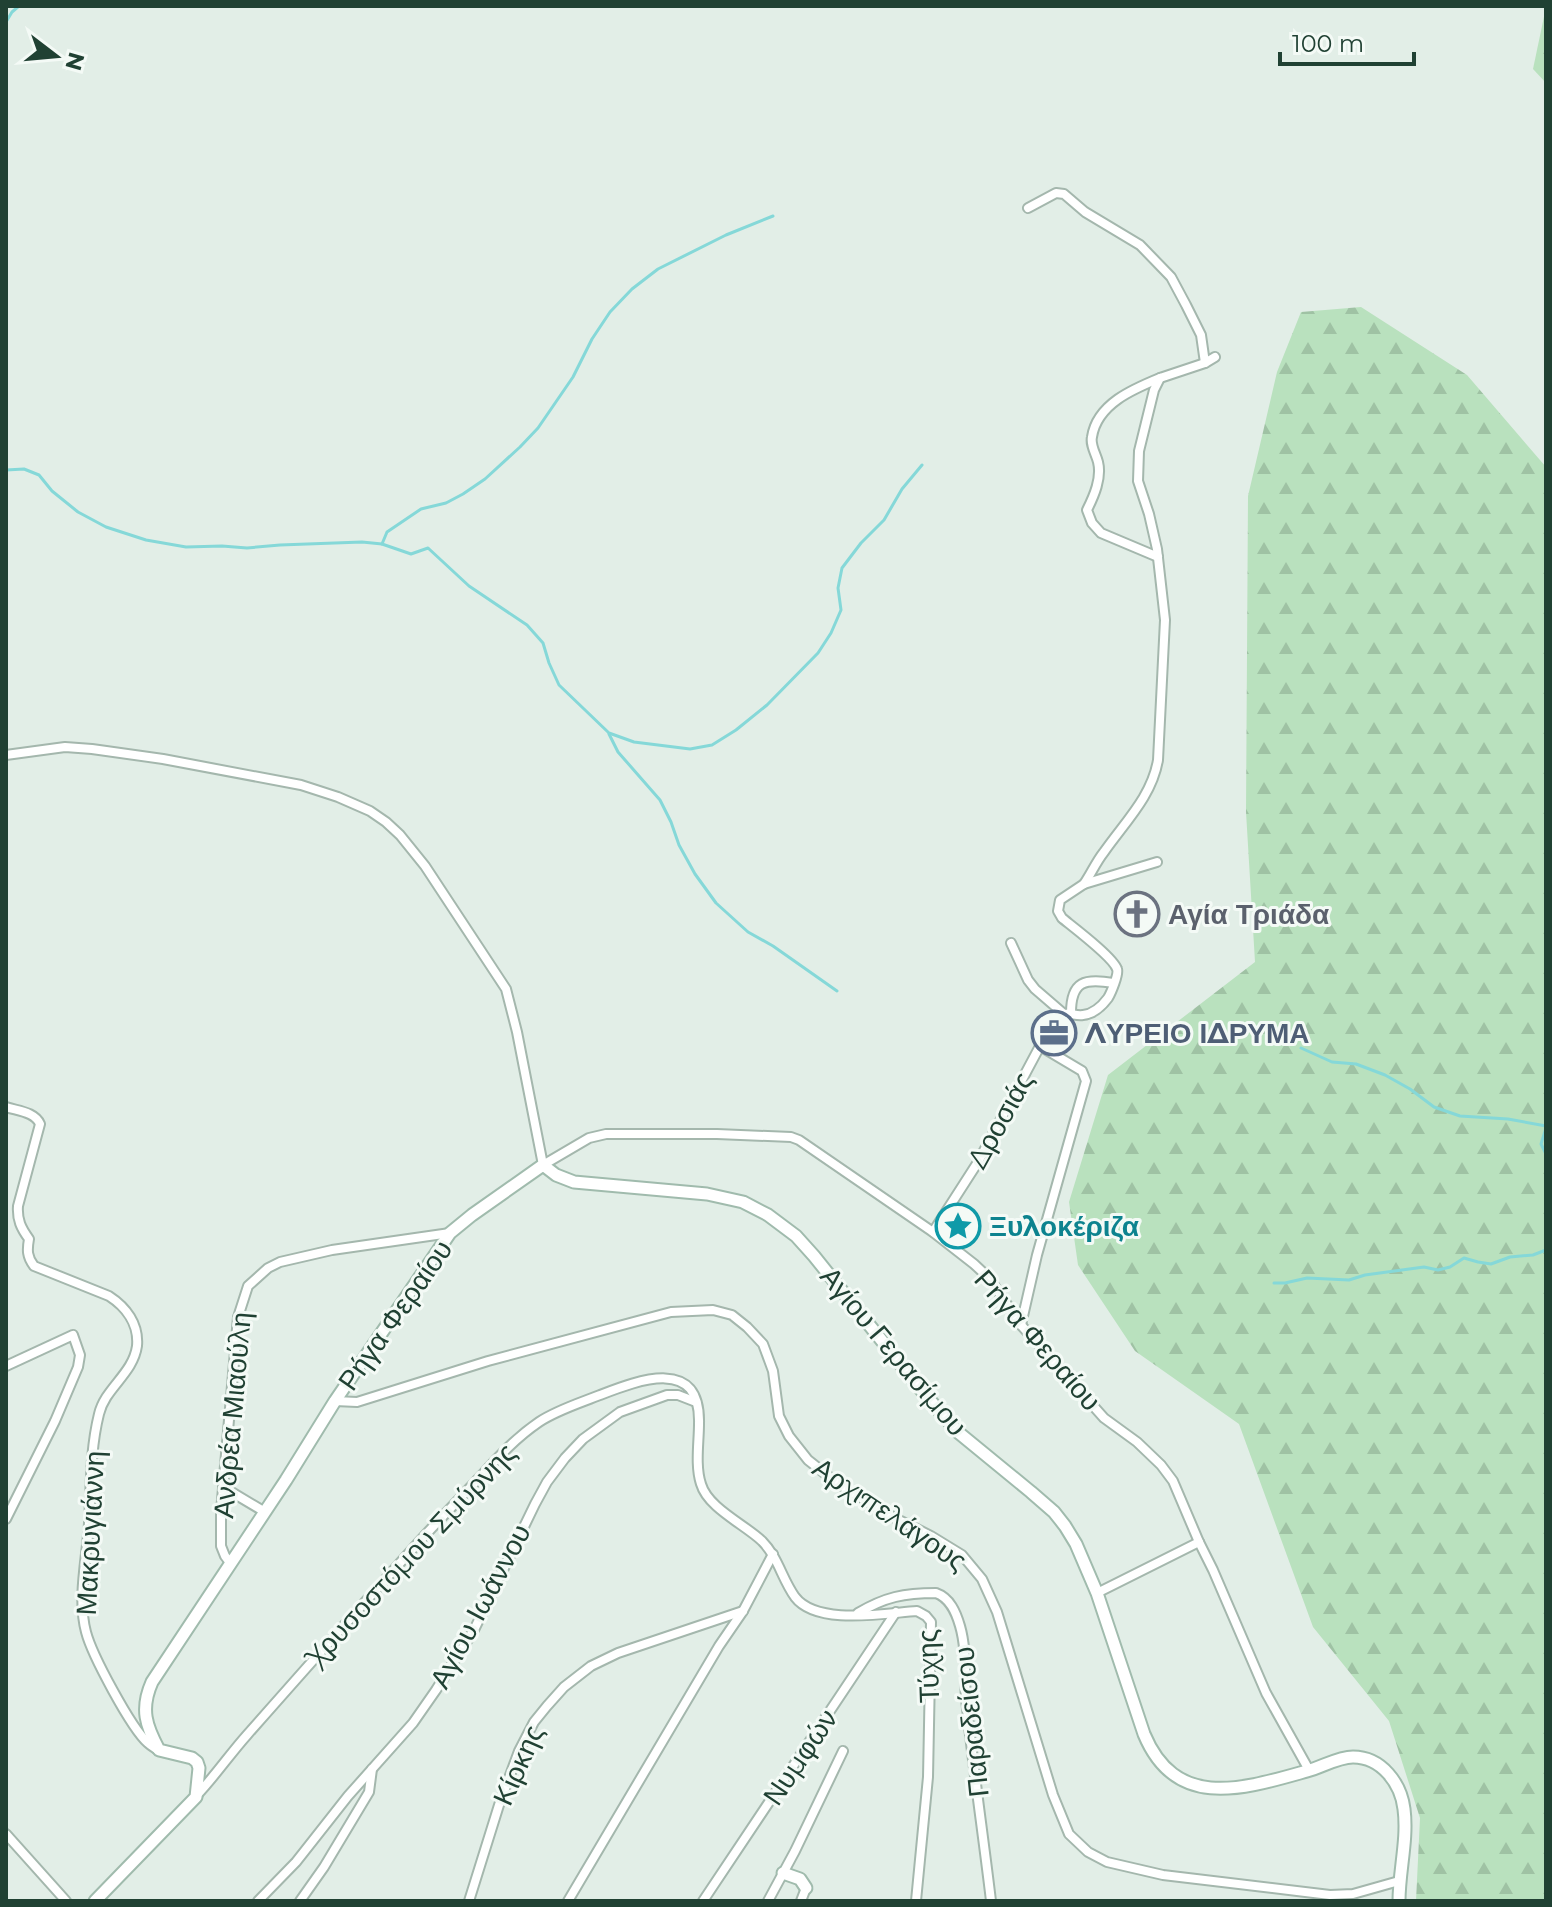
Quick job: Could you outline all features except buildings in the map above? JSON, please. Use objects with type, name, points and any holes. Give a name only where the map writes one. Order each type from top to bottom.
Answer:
[{"type":"street","points":[[1028,208],[1056,193],[1064,194],[1085,212],[1140,245],[1171,277],[1201,335],[1205,363]]},
{"type":"street","points":[[1158,557],[1101,533],[1092,523],[1087,510],[1098,479],[1098,462],[1091,438],[1100,416],[1116,400],[1136,387],[1215,357]]},
{"type":"street","points":[[1084,884],[1103,852],[1141,803],[1155,776],[1158,760],[1165,620],[1158,557],[1138,481],[1139,451],[1154,390],[1160,378]]},
{"type":"street","points":[[6,755],[65,747],[163,759],[301,785],[338,797],[386,822],[425,866],[506,989],[543,1165]]},
{"type":"street","points":[[1011,943],[1035,989],[1068,1014],[1083,1015],[1101,1007],[1111,994],[1117,968],[1062,918],[1058,911],[1060,900],[1084,884],[1157,862]]},
{"type":"street","name":"Δροσιάς","points":[[933,1232],[978,1162],[1040,1046],[1068,1014],[1077,987],[1097,980],[1113,983]]},
{"type":"street","points":[[1021,1325],[1037,1255],[1086,1081],[1082,1071],[1040,1046]]},
{"type":"street","name":"Μακρυγιάννη","points":[[6,1107],[33,1115],[40,1124],[17,1217],[29,1239],[29,1260],[34,1266],[120,1303],[133,1320],[136,1331],[136,1351],[129,1368],[99,1412],[90,1474],[83,1607],[91,1649],[138,1732],[147,1743],[159,1750]]},
{"type":"street","name":"Ρήγα Φεραίου","points":[[159,1750],[146,1718],[145,1702],[152,1682],[335,1401],[450,1233],[543,1165],[589,1138],[606,1134],[717,1134],[791,1137],[933,1232],[989,1278],[1021,1325],[1104,1418],[1137,1442],[1173,1481],[1266,1693],[1309,1770]]},
{"type":"street","name":"Αγίου Γερασίμου","points":[[543,1165],[574,1182],[707,1194],[743,1202],[768,1215],[796,1236],[959,1433],[1054,1512],[1065,1526],[1097,1593],[1151,1750],[1174,1776],[1199,1787],[1243,1786],[1352,1757],[1368,1759],[1395,1780],[1404,1810],[1399,1901]]},
{"type":"street","name":"Ανδρέα Μιαούλη","points":[[231,1564],[221,1546],[223,1487],[238,1317],[248,1286],[280,1262],[332,1250],[450,1233]]},
{"type":"street","name":"Αρχιπελάγους","points":[[335,1401],[357,1402],[488,1361],[671,1312],[713,1310],[732,1315],[763,1344],[773,1371],[779,1416],[789,1436],[808,1460],[837,1483],[962,1555],[982,1579],[997,1612],[1053,1795],[1069,1834],[1088,1852],[1107,1862],[1163,1875],[1330,1895],[1353,1894],[1399,1881]]},
{"type":"street","points":[[6,1366],[73,1335],[80,1355],[55,1421],[6,1519]]},
{"type":"street","name":"Χρυσοστόμου Σμύρνης","points":[[95,1901],[196,1797],[311,1661],[503,1449],[547,1418],[618,1388],[650,1380],[669,1379],[687,1384],[696,1402]]},
{"type":"street","name":"Αγίου Ιωάννου","points":[[258,1901],[296,1862],[413,1723],[474,1630],[535,1504],[565,1458],[592,1432],[620,1412],[667,1395],[678,1395],[696,1402]]},
{"type":"street","points":[[568,1901],[719,1646],[743,1611],[773,1554],[761,1540],[705,1494],[699,1481],[696,1402]]},
{"type":"street","points":[[223,1487],[265,1512]]},
{"type":"street","points":[[1097,1593],[1199,1542]]},
{"type":"street","name":"Τύχης","points":[[773,1554],[796,1599],[810,1610],[831,1615],[917,1611],[931,1622],[928,1777],[916,1901]]},
{"type":"street","name":"Παραδείσου","points":[[853,1615],[893,1596],[936,1593],[951,1603],[962,1630],[966,1697],[991,1901]]},
{"type":"street","name":"Κίρκης","points":[[469,1901],[519,1751],[534,1722],[555,1697],[591,1666],[618,1653],[743,1611]]},
{"type":"street","name":"Νυμφών","points":[[703,1901],[896,1612]]},
{"type":"street","points":[[159,1750],[197,1762],[196,1797]]},
{"type":"street","points":[[768,1901],[843,1751]]},
{"type":"street","points":[[300,1901],[369,1792],[372,1769]]},
{"type":"street","points":[[6,1834],[66,1901]]},
{"type":"street","points":[[783,1873],[800,1879],[806,1888],[807,1901]]},
{"type":"street","points":[[801,1901],[806,1888]]},
{"type":"green space","points":[[1546,7],[1546,83],[1533,69]]},
{"type":"green space","points":[[1361,307],[1467,375],[1546,467],[1546,1901],[1416,1901],[1420,1818],[1389,1721],[1313,1627],[1239,1424],[1135,1351],[1078,1265],[1069,1202],[1108,1075],[1255,962],[1246,812],[1248,496],[1277,372],[1301,312]]},
{"type":"waterway","points":[[6,22],[19,6]]},
{"type":"waterway","points":[[382,544],[387,532],[421,509],[446,503],[463,494],[485,479],[520,447],[538,428],[573,377],[610,312],[632,289],[658,269],[726,235],[773,216]]},
{"type":"waterway","points":[[6,470],[24,469],[39,475],[52,491],[78,512],[106,527],[146,540],[186,547],[247,548],[362,542],[382,544],[411,554],[428,548],[469,586],[527,625],[543,643],[559,685],[609,733],[634,742],[690,749],[712,745],[736,730],[767,705],[818,653],[841,610],[838,588],[842,568],[884,520],[902,489],[922,465]]},
{"type":"waterway","points":[[609,734],[618,752],[660,800],[679,845],[716,903],[748,932],[837,991]]},
{"type":"waterway","points":[[1301,1048],[1332,1062],[1356,1064],[1385,1075],[1434,1107],[1460,1116],[1508,1119],[1546,1126]]},
{"type":"waterway","points":[[1546,1128],[1541,1144],[1546,1154]]},
{"type":"waterway","points":[[1274,1283],[1307,1278],[1349,1280],[1424,1267],[1438,1270],[1464,1258],[1491,1264],[1546,1250]]},
{"type":"place","name":"Αγία Τριάδα","points":[[1137,914]]},
{"type":"place","name":"ΛΥΡΕΙΟ ΙΔΡΥΜΑ","points":[[1054,1033]]},
{"type":"place","name":"Ξυλοκέριζα","points":[[958,1226]]}]
